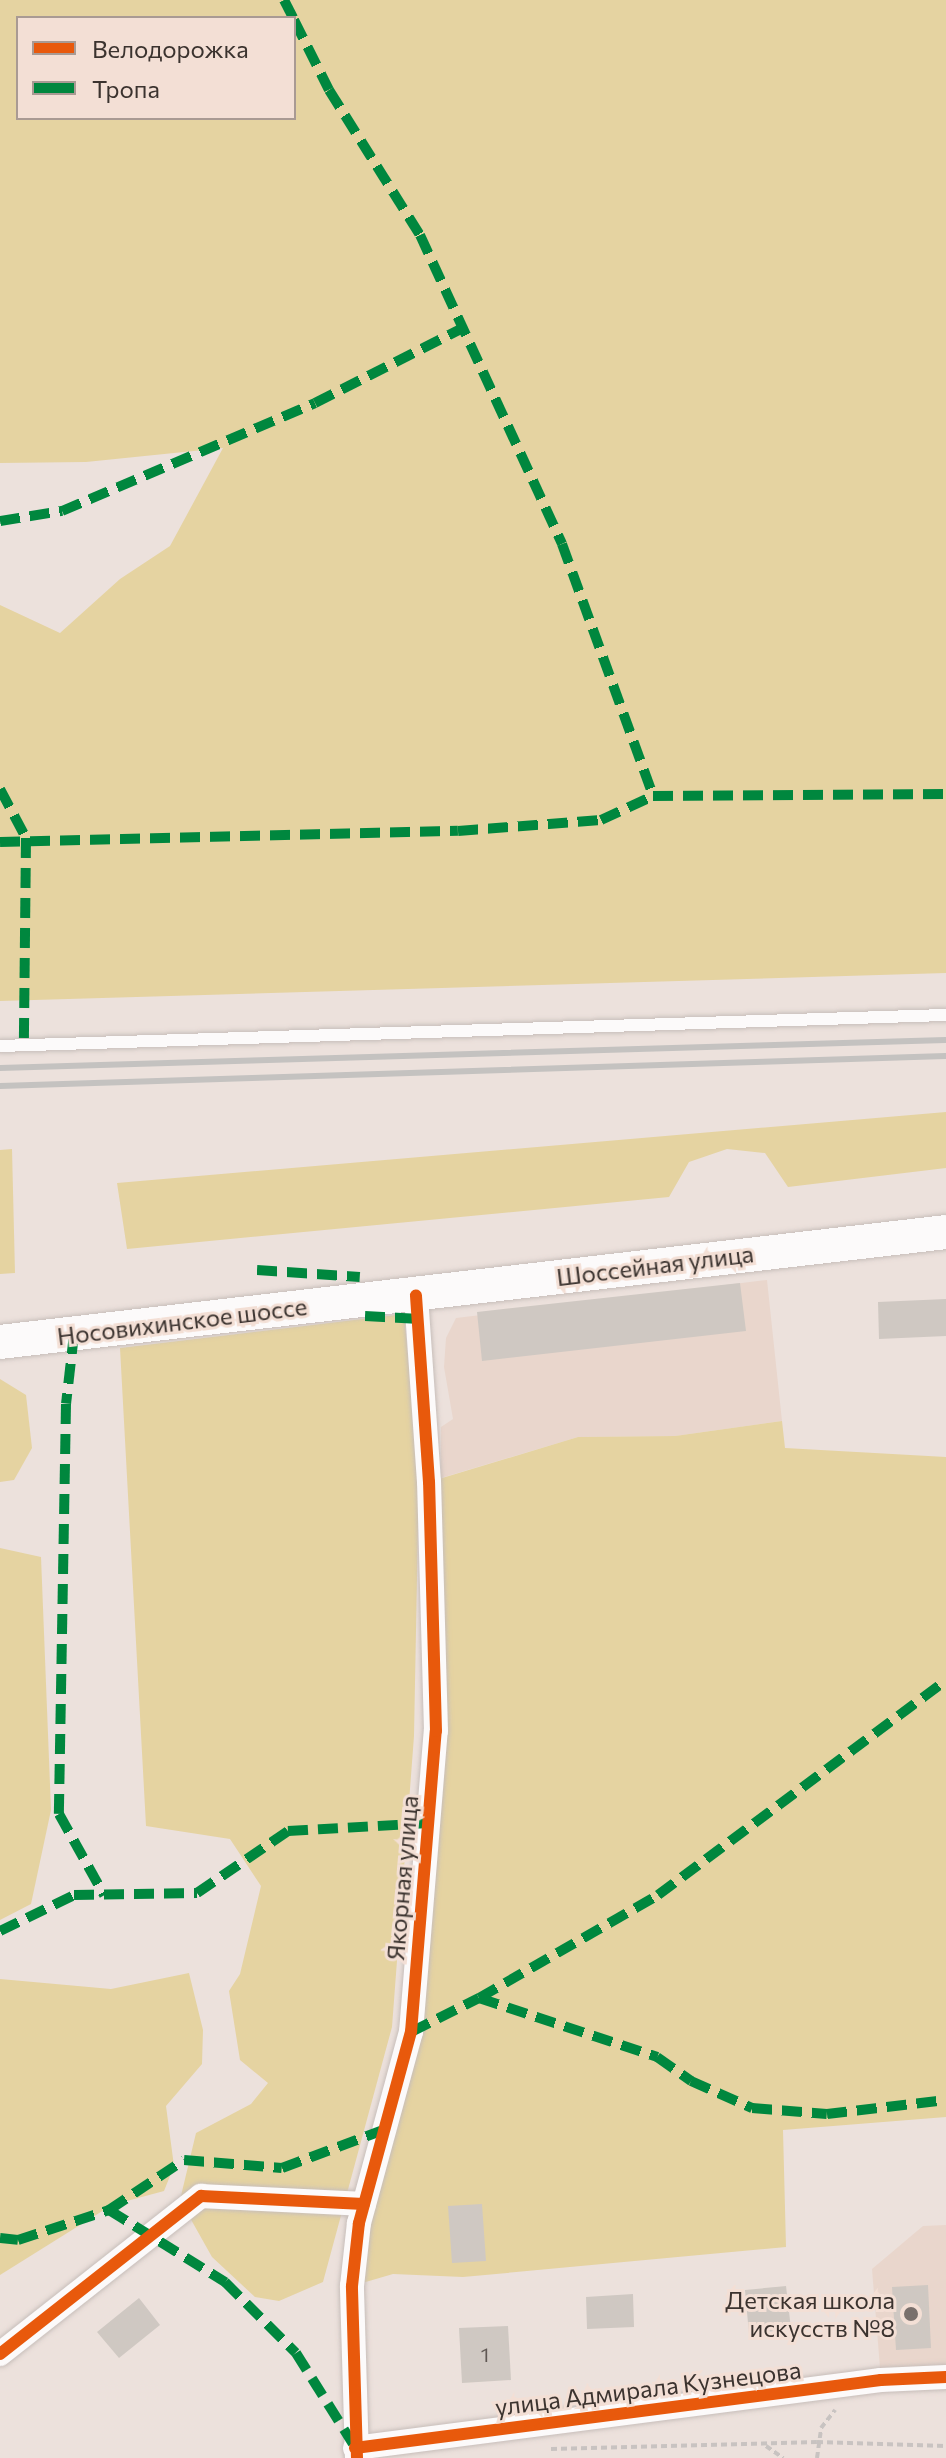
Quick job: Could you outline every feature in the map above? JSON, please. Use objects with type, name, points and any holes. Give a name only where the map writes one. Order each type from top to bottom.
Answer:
[{"type":"main road","name":"Шоссейная улица","points":[[364,1299],[946,1232]]},
{"type":"main road","name":"Носовихинское шоссе","points":[[0,1342],[364,1299]]},
{"type":"street","name":"Якорная улица","points":[[356,2453],[352,2286],[364,2204],[411,2032],[436,1731],[428,1467],[416,1295]]},
{"type":"street","points":[[0,2354],[201,2196],[364,2204]]},
{"type":"street","name":"улица Адмирала Кузнецова","points":[[356,2453],[881,2380],[946,2377]]},
{"type":"lane","points":[[0,1046],[946,1015]]},
{"type":"path","points":[[817,2458],[821,2428]]},
{"type":"path","points":[[548,2449],[766,2446],[817,2442],[946,2446]]},
{"type":"path","points":[[766,2446],[783,2458]]},
{"type":"shaded area","points":[[0,0],[946,0],[946,973],[0,1001],[0,605],[60,633],[120,579],[170,546],[223,448],[86,462],[0,463]]},
{"type":"shaded area","points":[[946,1112],[946,1168],[788,1187],[765,1153],[727,1149],[689,1162],[669,1197],[127,1249],[117,1183]]},
{"type":"shaded area","points":[[12,1149],[15,1273],[0,1274],[0,1150]]},
{"type":"shaded area","points":[[767,1280],[782,1421],[675,1436],[578,1437],[441,1478],[441,1427],[453,1419],[444,1367],[446,1338],[456,1318]]},
{"type":"shaded area","points":[[404,1314],[419,1473],[414,1736],[392,2027],[323,2282],[279,2301],[255,2297],[212,2257],[180,2200],[196,2133],[251,2104],[268,2083],[240,2060],[229,1991],[240,1974],[261,1886],[230,1839],[146,1826],[120,1348]]},
{"type":"shaded area","points":[[0,1379],[26,1395],[32,1448],[14,1480],[0,1482]]},
{"type":"shaded area","points":[[782,1421],[785,1448],[946,1457],[946,2117],[783,2130],[786,2247],[463,2277],[393,2274],[352,2286],[386,2128],[429,1823],[429,1482],[578,1437],[675,1436]]},
{"type":"shaded area","points":[[0,1548],[41,1557],[51,1810],[31,1904],[0,1920]]},
{"type":"shaded area","points":[[189,1973],[203,2030],[202,2064],[166,2106],[174,2166],[164,2191],[112,2205],[0,2275],[0,1979],[111,1989]]},
{"type":"shaded area","name":"Детская школа искусств №8","points":[[946,2225],[946,2377],[881,2380],[872,2269],[923,2226]]},
{"type":"building","points":[[740,1283],[746,1331],[482,1361],[477,1312]]},
{"type":"building","points":[[946,1299],[946,1336],[879,1339],[878,1302]]},
{"type":"building","points":[[482,2204],[486,2261],[452,2263],[448,2206]]},
{"type":"building","points":[[928,2285],[931,2348],[896,2350],[892,2287]]},
{"type":"building","points":[[786,2286],[791,2329],[749,2334],[745,2290]]},
{"type":"building","points":[[633,2294],[634,2327],[587,2329],[586,2297]]},
{"type":"building","points":[[139,2298],[160,2325],[119,2358],[97,2332]]},
{"type":"building","points":[[508,2326],[511,2380],[462,2383],[459,2328]]},
{"type":"railway","points":[[0,1068],[946,1040]]},
{"type":"railway","points":[[0,1086],[946,1056]]},
{"type":"marked path","points":[[284,0],[292,16]]},
{"type":"marked path","points":[[296,24],[329,90],[420,235],[562,544],[653,796]]},
{"type":"marked path","points":[[0,521],[62,511],[315,403],[461,329]]},
{"type":"marked path","points":[[0,789],[26,838],[24,1045]]},
{"type":"marked path","points":[[0,842],[458,831],[601,820],[653,796],[946,794]]},
{"type":"marked path","points":[[257,1270],[360,1277]]},
{"type":"marked path","points":[[365,1316],[420,1319]]},
{"type":"marked path","points":[[74,1334],[66,1404],[59,1814],[104,1895]]},
{"type":"marked path","points":[[479,1998],[658,1895],[946,1680]]},
{"type":"marked path","points":[[0,1931],[74,1895],[197,1893],[288,1831],[429,1823]]},
{"type":"marked path","points":[[411,2032],[479,1998],[657,2057],[691,2081],[752,2108],[827,2114],[946,2100]]},
{"type":"marked path","points":[[0,2238],[18,2240],[109,2210],[184,2160],[282,2168],[386,2129]]},
{"type":"marked path","points":[[109,2210],[225,2282],[296,2353],[353,2444]]},
{"type":"cycle path","points":[[357,2458],[352,2286],[359,2223],[411,2032],[436,1731],[429,1482],[416,1295]]},
{"type":"cycle path","points":[[0,2354],[201,2196],[364,2204]]},
{"type":"cycle path","points":[[355,2448],[881,2380],[946,2377]]},
{"type":"place","name":"Детская школа искусств №8","points":[[911,2314]]}]
